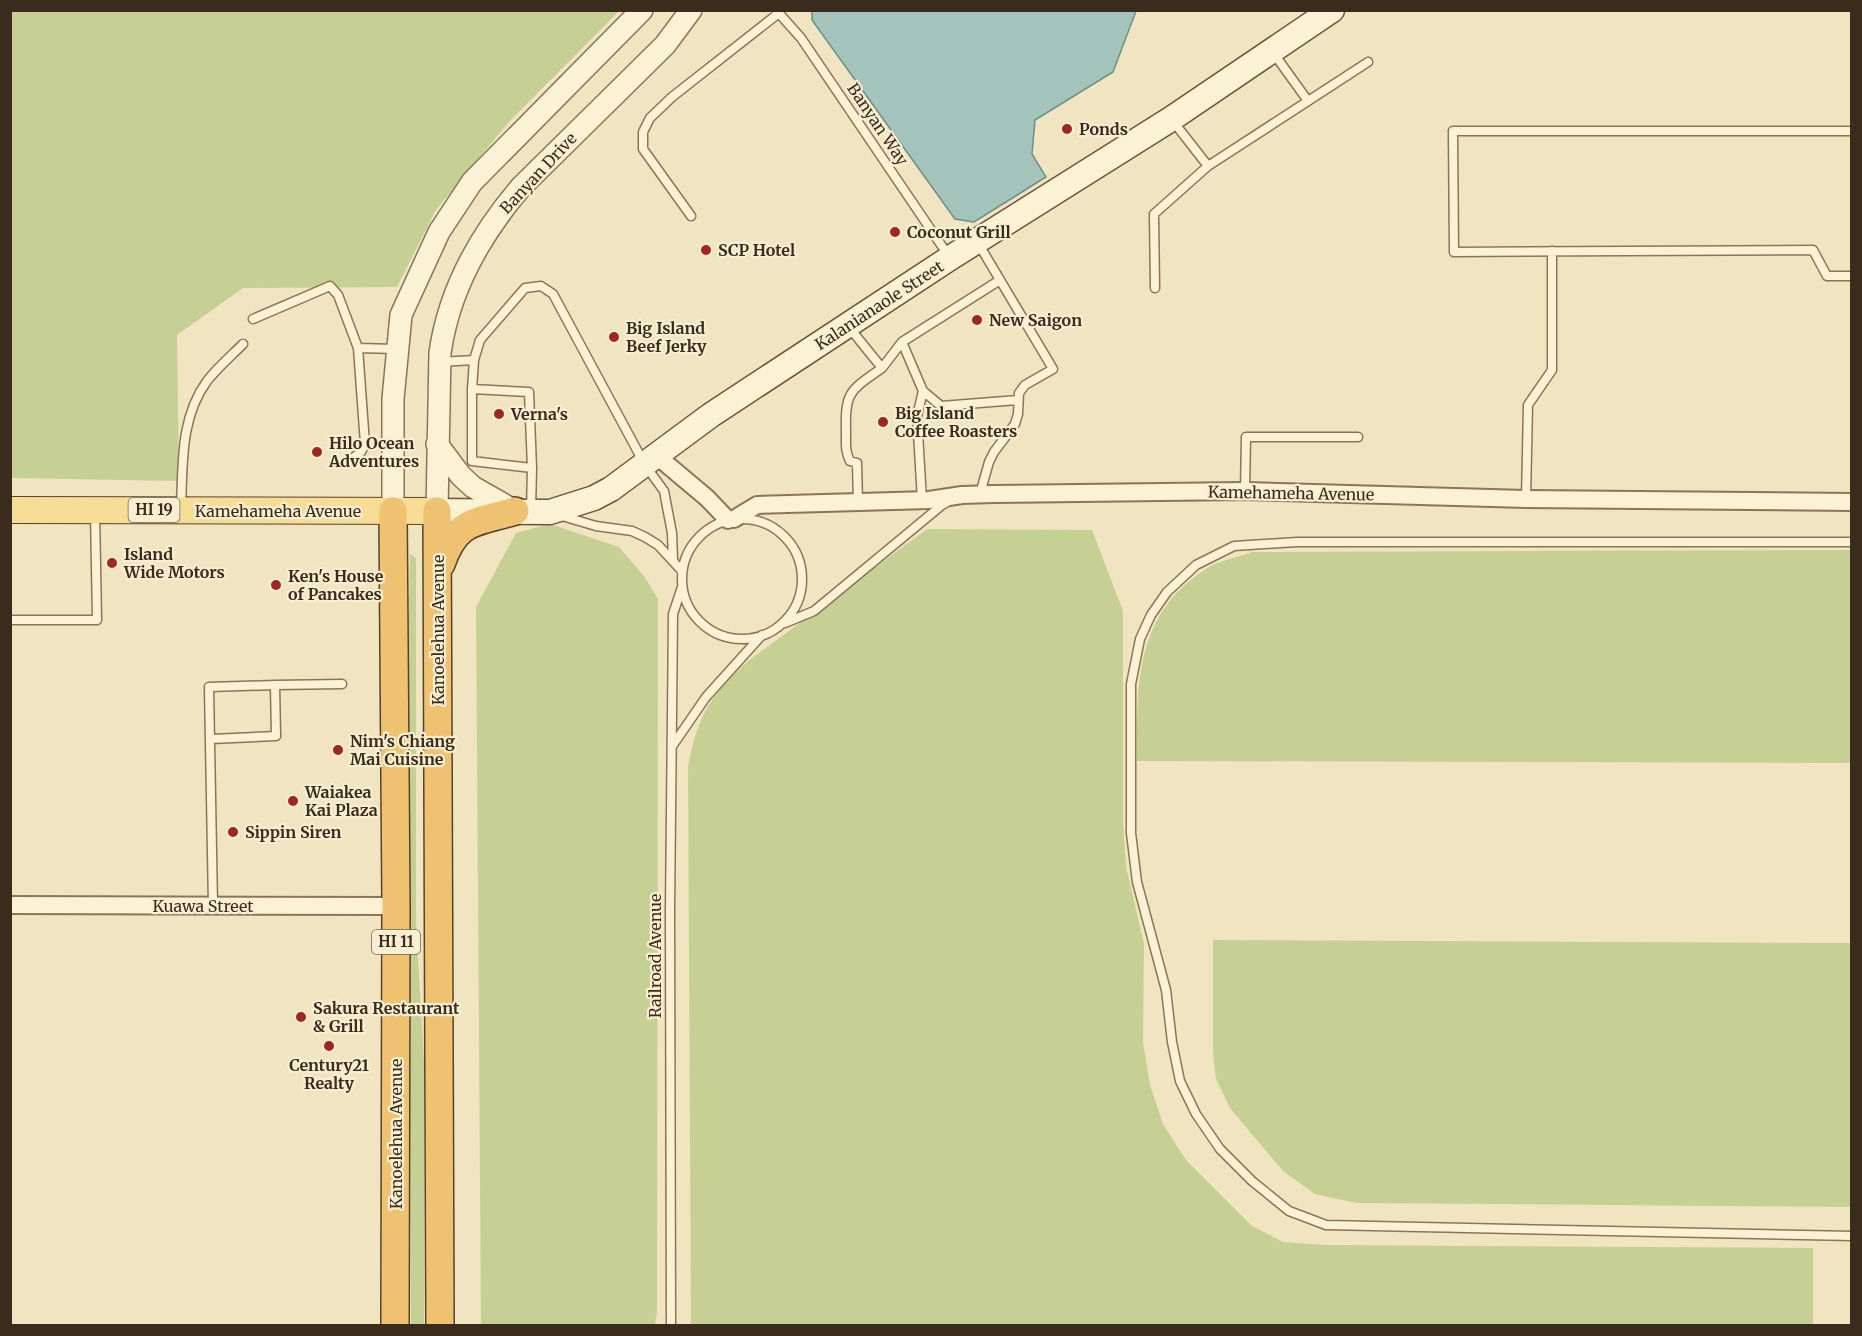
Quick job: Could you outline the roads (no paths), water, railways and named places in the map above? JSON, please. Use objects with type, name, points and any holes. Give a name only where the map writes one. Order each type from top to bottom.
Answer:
[{"type":"highway","name":"Kanoelehua Avenue","points":[[393,511],[396,906],[395,1326]]},
{"type":"highway","name":"Kanoelehua Avenue","points":[[437,511],[440,1326]]},
{"type":"highway","points":[[438,574],[446,550],[458,531],[476,523],[532,512]]},
{"type":"main road","name":"Kalanianaole Street","points":[[437,511],[532,512],[594,498],[611,489],[711,415],[950,258],[1171,119],[1332,10]]},
{"type":"main road","name":"Kamehameha Avenue","points":[[10,510],[437,511]]},
{"type":"street","points":[[393,511],[393,399],[396,349],[401,315],[426,258],[454,207],[472,182],[642,10]]},
{"type":"street","name":"Banyan Drive","points":[[437,511],[440,362],[444,329],[455,294],[474,253],[493,222],[521,187],[665,45],[691,10]]},
{"type":"street","points":[[438,444],[461,476],[473,487],[532,512]]},
{"type":"street","points":[[651,460],[707,498],[731,519]]},
{"type":"street","name":"Kamehameha Avenue","points":[[731,519],[756,505],[922,500],[980,494],[1245,491],[1526,499],[1851,502]]},
{"type":"street","name":"Kuawa Street","points":[[10,905],[396,906]]},
{"type":"lane","points":[[691,216],[643,149],[643,132],[650,118],[672,97],[778,11]]},
{"type":"lane","name":"Banyan Way","points":[[778,11],[801,38],[950,258]]},
{"type":"lane","points":[[1272,51],[1308,101]]},
{"type":"lane","points":[[1155,288],[1154,214],[1208,165],[1368,62]]},
{"type":"lane","points":[[1171,119],[1208,165]]},
{"type":"lane","points":[[1851,131],[1453,131],[1454,252],[1813,250],[1827,276],[1851,276]]},
{"type":"lane","points":[[977,242],[1053,369],[1025,385],[1019,393],[1015,424],[994,452],[980,494]]},
{"type":"lane","points":[[1526,499],[1528,405],[1551,370],[1552,251]]},
{"type":"lane","points":[[858,502],[857,463],[850,461],[846,453],[847,398],[856,386],[882,368],[902,342],[1000,280]]},
{"type":"lane","points":[[253,319],[330,286],[338,296],[358,348],[364,444],[361,452],[349,460]]},
{"type":"lane","points":[[532,468],[472,461],[472,389],[474,360],[480,340],[525,288],[541,286],[553,294],[651,460],[664,491],[672,533],[673,560]]},
{"type":"lane","points":[[848,326],[882,368]]},
{"type":"lane","points":[[902,342],[923,391],[941,406],[1018,400]]},
{"type":"lane","points":[[181,510],[184,441],[190,412],[207,382],[243,344]]},
{"type":"lane","points":[[358,348],[396,349]]},
{"type":"lane","points":[[440,362],[474,360]]},
{"type":"lane","points":[[472,389],[529,392],[532,512],[596,526],[632,531],[658,545],[682,571]]},
{"type":"lane","points":[[922,500],[917,416],[923,391]]},
{"type":"lane","points":[[1245,491],[1246,437],[1358,437]]},
{"type":"lane","points":[[782,625],[794,611],[801,594],[803,576],[799,558],[790,542],[777,529],[761,521],[745,518],[731,519],[713,525],[700,535],[683,562],[682,587],[690,609],[712,632],[730,638],[748,639],[762,635],[814,611],[942,505],[962,495]]},
{"type":"lane","points":[[10,620],[97,620],[95,510]]},
{"type":"lane","points":[[1851,542],[1297,542],[1234,546],[1196,565],[1167,592],[1151,615],[1140,639],[1131,684],[1131,833],[1137,882],[1166,990],[1172,1042],[1180,1081],[1196,1114],[1220,1149],[1252,1181],[1288,1211],[1326,1225],[1851,1236]]},
{"type":"lane","name":"Railroad Avenue","points":[[671,1326],[670,912],[673,614],[682,587]]},
{"type":"lane","points":[[673,746],[706,697],[762,635]]},
{"type":"lane","points":[[213,906],[210,687],[342,684]]},
{"type":"lane","points":[[211,739],[276,736],[275,685]]},
{"type":"water","points":[[812,10],[1136,11],[1113,72],[1035,120],[1032,154],[1046,177],[974,222],[955,219],[812,20]]},
{"type":"place","name":"Ponds","points":[[1067,129]]},
{"type":"place","name":"Coconut Grill","points":[[895,232]]},
{"type":"place","name":"SCP Hotel","points":[[706,250]]},
{"type":"place","name":"New Saigon","points":[[977,320]]},
{"type":"place","name":"Big Island Beef Jerky","points":[[614,337]]},
{"type":"place","name":"Verna's","points":[[499,414]]},
{"type":"place","name":"Big Island Coffee Roasters","points":[[883,422]]},
{"type":"place","name":"Hilo Ocean Adventures","points":[[317,452]]},
{"type":"place","name":"Island Wide Motors","points":[[112,563]]},
{"type":"place","name":"Ken's House of Pancakes","points":[[276,585]]},
{"type":"place","name":"Nim's Chiang Mai Cuisine","points":[[338,750]]},
{"type":"place","name":"Waiakea Kai Plaza","points":[[293,801]]},
{"type":"place","name":"Sippin Siren","points":[[233,832]]},
{"type":"place","name":"Sakura Restaurant & Grill","points":[[301,1017]]},
{"type":"place","name":"Century21 Realty","points":[[329,1046]]}]
